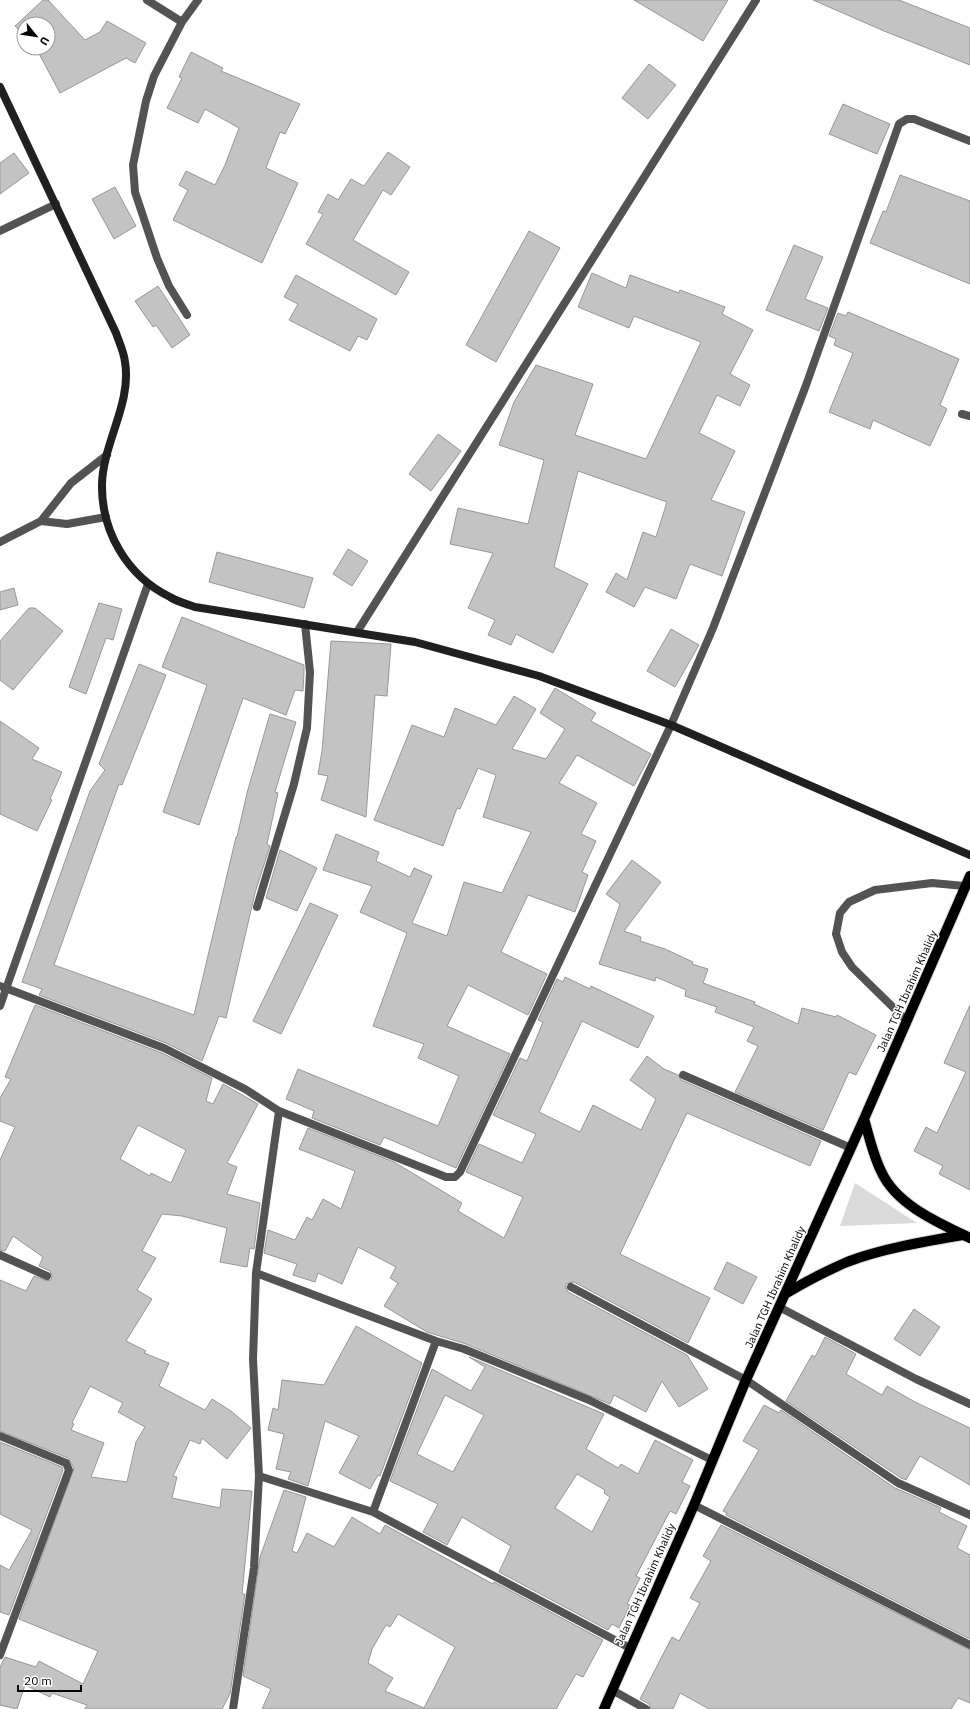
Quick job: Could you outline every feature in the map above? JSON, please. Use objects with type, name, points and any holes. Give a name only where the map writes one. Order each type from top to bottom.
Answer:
[{"type":"main road","name":"Jalan TGH Ibrahim Khalidy","points":[[604,1709],[694,1505],[746,1380],[864,1119],[970,876]]},
{"type":"main road","points":[[864,1119],[881,1172],[894,1191],[913,1207],[937,1223],[966,1237]]},
{"type":"main road","points":[[785,1294],[812,1278],[848,1262],[924,1242],[966,1237]]},
{"type":"street","points":[[147,0],[182,22]]},
{"type":"street","points":[[187,315],[169,286],[157,258],[135,192],[133,165],[146,101],[154,76],[182,22],[198,0]]},
{"type":"street","points":[[357,632],[756,0]]},
{"type":"street","points":[[0,87],[116,333],[125,362],[126,386],[107,455],[102,483],[106,517],[110,532],[124,558],[148,584],[170,598],[195,607],[415,642],[539,676],[671,725],[970,856]]},
{"type":"street","points":[[3,988],[164,1048],[245,1088],[279,1111],[446,1177],[455,1177],[460,1172],[671,725],[713,628],[749,539],[805,388],[899,124],[907,119],[914,119],[970,141]]},
{"type":"street","points":[[0,231],[56,204]]},
{"type":"street","points":[[0,542],[41,521],[71,483],[107,455]]},
{"type":"street","points":[[41,521],[67,524],[106,517]]},
{"type":"street","points":[[0,1006],[3,988],[148,584]]},
{"type":"street","points":[[257,907],[294,784],[307,728],[310,672],[305,624]]},
{"type":"street","points":[[907,1021],[852,967],[842,952],[836,934],[840,913],[849,902],[875,890],[932,883],[965,886]]},
{"type":"street","points":[[683,1075],[851,1148]]},
{"type":"street","points":[[233,1709],[254,1568],[259,1476],[253,1359],[256,1273],[279,1111]]},
{"type":"street","points":[[0,1255],[47,1276]]},
{"type":"street","points":[[256,1273],[436,1341],[464,1349],[589,1400],[712,1460]]},
{"type":"street","points":[[570,1287],[746,1380],[898,1483],[970,1515]]},
{"type":"street","points":[[779,1307],[909,1375],[970,1404]]},
{"type":"street","points":[[373,1512],[436,1341]]},
{"type":"street","points":[[0,1436],[66,1463],[69,1470],[0,1655]]},
{"type":"street","points":[[259,1476],[373,1512],[630,1648]]},
{"type":"street","points":[[694,1505],[970,1645]]},
{"type":"street","points":[[612,1690],[646,1709]]},
{"type":"shaded area","points":[[855,1183],[917,1223],[840,1226]]},
{"type":"building","points":[[43,0],[48,0],[85,40],[100,32],[107,21],[146,43],[135,63],[126,58],[60,93],[40,56],[56,56],[56,16],[26,16]]},
{"type":"building","points":[[634,0],[728,0],[703,41]]},
{"type":"building","points":[[813,0],[899,0],[970,28],[970,65],[884,31]]},
{"type":"building","points":[[191,52],[223,68],[221,71],[300,104],[285,134],[280,132],[266,168],[298,183],[262,263],[173,220],[188,190],[179,185],[186,171],[215,185],[225,165],[239,128],[205,109],[198,123],[167,108],[182,78],[179,77]]},
{"type":"building","points":[[649,64],[676,85],[648,119],[622,98]]},
{"type":"building","points":[[843,104],[890,124],[877,154],[829,134]]},
{"type":"building","points":[[388,152],[410,167],[391,195],[383,190],[353,240],[409,272],[396,295],[306,244],[323,214],[318,212],[328,194],[338,200],[351,179],[364,186]]},
{"type":"building","points":[[14,153],[29,173],[0,194],[0,163]]},
{"type":"building","points":[[900,175],[970,201],[970,284],[870,243],[883,211],[886,212]]},
{"type":"building","points":[[115,187],[136,226],[114,239],[92,199]]},
{"type":"building","points":[[529,231],[560,248],[496,362],[466,345]]},
{"type":"building","points":[[794,245],[823,257],[805,299],[828,308],[819,331],[766,310]]},
{"type":"building","points":[[592,273],[626,288],[630,275],[679,293],[680,290],[725,307],[722,314],[753,330],[730,374],[750,385],[740,406],[717,395],[699,433],[735,451],[711,500],[745,512],[722,576],[690,564],[676,599],[645,587],[634,607],[606,592],[616,573],[627,580],[643,532],[656,537],[667,502],[578,471],[554,567],[588,584],[553,653],[516,634],[511,645],[488,635],[495,620],[468,608],[493,553],[450,544],[458,508],[528,524],[544,460],[499,445],[514,402],[536,365],[593,384],[575,435],[646,459],[701,342],[634,316],[629,328],[578,307]]},
{"type":"building","points":[[296,275],[377,319],[367,340],[358,336],[350,351],[289,320],[298,304],[284,297]]},
{"type":"building","points":[[158,286],[190,335],[172,348],[156,325],[153,327],[135,301]]},
{"type":"building","points":[[848,312],[959,359],[940,405],[947,409],[930,446],[873,420],[870,429],[829,412],[853,353],[834,345],[836,339],[829,336],[838,313],[846,316]]},
{"type":"building","points":[[438,434],[461,451],[431,491],[409,474]]},
{"type":"building","points":[[348,549],[368,561],[352,586],[333,574]]},
{"type":"building","points":[[217,552],[313,578],[304,608],[209,582]]},
{"type":"building","points":[[14,588],[18,605],[0,610],[0,592]]},
{"type":"building","points":[[99,603],[122,609],[113,640],[106,638],[86,694],[69,687]]},
{"type":"building","points":[[29,608],[35,608],[63,631],[13,690],[0,680],[0,641]]},
{"type":"building","points":[[182,617],[304,665],[303,691],[295,690],[286,715],[243,698],[199,825],[163,812],[207,685],[162,667]]},
{"type":"building","points":[[671,629],[699,645],[675,687],[647,671]]},
{"type":"building","points":[[331,641],[391,644],[387,696],[375,695],[366,817],[321,800],[328,776],[318,774],[322,751]]},
{"type":"building","points":[[139,664],[166,675],[122,785],[119,784],[54,965],[194,1015],[247,793],[270,714],[296,722],[275,792],[278,793],[267,844],[270,846],[255,893],[226,1018],[219,1016],[202,1061],[166,1043],[39,995],[42,989],[22,982],[90,791],[105,770],[99,764]]},
{"type":"building","points":[[555,688],[596,713],[591,721],[651,754],[634,786],[577,755],[559,783],[597,803],[581,834],[596,841],[582,872],[588,875],[575,912],[528,895],[501,952],[547,974],[528,1015],[468,985],[447,1026],[510,1054],[456,1168],[384,1137],[380,1145],[312,1118],[314,1111],[286,1099],[298,1069],[438,1126],[459,1076],[418,1058],[424,1044],[373,1026],[407,933],[360,912],[372,886],[323,870],[336,834],[379,852],[376,861],[410,877],[414,868],[432,876],[412,923],[447,936],[464,882],[502,893],[531,832],[483,817],[496,775],[478,768],[460,809],[457,808],[443,846],[374,820],[412,725],[444,737],[455,708],[496,725],[514,696],[536,709],[512,749],[546,759],[565,729],[540,713]]},
{"type":"building","points":[[0,721],[39,748],[32,759],[62,772],[50,799],[52,800],[37,831],[0,814]]},
{"type":"building","points":[[280,850],[317,868],[297,911],[266,898]]},
{"type":"building","points":[[632,860],[661,882],[624,931],[641,937],[640,941],[665,949],[693,962],[692,964],[708,969],[703,983],[755,1002],[754,1004],[798,1024],[802,1008],[836,1017],[837,1015],[876,1035],[856,1075],[849,1072],[823,1130],[735,1092],[758,1046],[747,1041],[754,1027],[715,1012],[717,1007],[685,996],[686,990],[656,977],[655,981],[599,964],[620,904],[606,894]]},
{"type":"building","points":[[310,903],[338,915],[281,1034],[253,1021]]},
{"type":"building","points":[[565,977],[590,989],[591,986],[654,1016],[638,1048],[582,1021],[539,1112],[580,1132],[593,1105],[641,1130],[656,1099],[630,1080],[647,1056],[664,1069],[678,1075],[681,1080],[821,1141],[810,1166],[687,1113],[620,1254],[710,1298],[688,1343],[574,1282],[566,1284],[568,1292],[687,1355],[708,1389],[679,1407],[662,1381],[646,1412],[614,1395],[610,1404],[466,1344],[427,1332],[384,1306],[398,1283],[390,1278],[396,1267],[358,1247],[342,1284],[318,1273],[315,1282],[293,1275],[297,1264],[264,1253],[268,1230],[295,1240],[307,1217],[312,1220],[323,1199],[341,1209],[355,1171],[299,1149],[308,1128],[394,1162],[462,1203],[458,1211],[504,1238],[523,1197],[466,1172],[479,1144],[522,1163],[536,1134],[493,1115],[520,1058],[527,1061],[543,1022],[538,1020],[557,979],[563,982]]},
{"type":"building","points":[[35,1005],[162,1053],[212,1078],[206,1101],[213,1104],[223,1084],[258,1104],[227,1163],[237,1167],[227,1194],[260,1203],[254,1249],[250,1248],[247,1267],[220,1262],[227,1228],[182,1216],[162,1214],[142,1251],[156,1258],[137,1290],[152,1299],[126,1341],[146,1351],[144,1353],[169,1363],[159,1386],[205,1410],[212,1399],[231,1411],[251,1428],[227,1459],[202,1438],[200,1444],[190,1440],[173,1476],[177,1477],[172,1498],[220,1508],[222,1489],[252,1491],[242,1594],[245,1594],[230,1694],[222,1709],[85,1709],[87,1705],[52,1693],[50,1697],[25,1685],[17,1709],[0,1705],[0,1667],[5,1657],[36,1667],[39,1661],[83,1684],[98,1651],[19,1619],[74,1468],[68,1458],[0,1431],[0,1280],[26,1291],[34,1276],[47,1281],[51,1280],[52,1276],[50,1271],[39,1266],[43,1257],[13,1236],[5,1251],[0,1250],[0,1160],[15,1127],[0,1121],[0,1098],[11,1079],[5,1077]],"holes":[[[138,1125],[186,1150],[171,1183],[151,1173],[150,1176],[120,1159]],[[90,1386],[123,1403],[118,1412],[145,1427],[136,1442],[127,1482],[91,1477],[104,1443],[71,1430],[74,1424],[72,1423]]]},
{"type":"building","points":[[970,1005],[970,1190],[939,1174],[943,1166],[914,1151],[926,1127],[937,1133],[966,1072],[944,1063]]},
{"type":"building","points":[[727,1262],[757,1277],[743,1304],[714,1289]]},
{"type":"building","points":[[914,1309],[940,1327],[920,1356],[894,1339]]},
{"type":"building","points":[[356,1326],[422,1363],[380,1476],[378,1475],[370,1489],[339,1473],[359,1436],[325,1421],[308,1486],[288,1479],[291,1472],[276,1469],[284,1434],[268,1430],[273,1408],[278,1410],[282,1380],[324,1385]]},
{"type":"building","points":[[825,1337],[856,1354],[846,1374],[882,1395],[887,1386],[915,1402],[970,1428],[970,1485],[920,1456],[906,1480],[901,1478],[786,1401],[812,1355],[815,1357]]},
{"type":"building","points":[[469,1357],[604,1414],[586,1449],[618,1468],[621,1464],[638,1474],[655,1440],[693,1460],[682,1482],[690,1486],[676,1514],[670,1511],[636,1576],[640,1578],[627,1604],[630,1605],[619,1628],[612,1624],[608,1630],[499,1572],[511,1546],[462,1517],[447,1545],[423,1532],[438,1504],[390,1481],[432,1369],[471,1391],[485,1367]],"holes":[[[445,1395],[484,1415],[453,1472],[417,1454]],[[577,1474],[605,1490],[604,1493],[610,1497],[592,1532],[555,1508]]]},
{"type":"building","points":[[764,1405],[779,1413],[781,1410],[895,1488],[941,1508],[939,1512],[967,1526],[957,1548],[970,1555],[970,1639],[726,1515],[727,1513],[723,1511],[759,1450],[743,1441]]},
{"type":"building","points":[[0,1442],[62,1467],[63,1470],[9,1615],[0,1612],[0,1565],[9,1570],[32,1530],[0,1514]]},
{"type":"building","points":[[284,1490],[306,1497],[292,1551],[297,1553],[307,1533],[334,1547],[352,1517],[380,1534],[385,1525],[493,1584],[494,1582],[603,1640],[583,1677],[576,1674],[556,1709],[262,1709],[271,1689],[243,1676],[260,1557]],"holes":[[[398,1614],[455,1647],[424,1708],[385,1691],[393,1678],[368,1663],[372,1649],[386,1625],[390,1627]]]},
{"type":"building","points":[[721,1525],[970,1650],[970,1703],[958,1698],[951,1709],[709,1709],[680,1693],[673,1709],[651,1709],[649,1704],[640,1699],[672,1637],[679,1641],[700,1603],[690,1598],[711,1561],[703,1556]]}]
